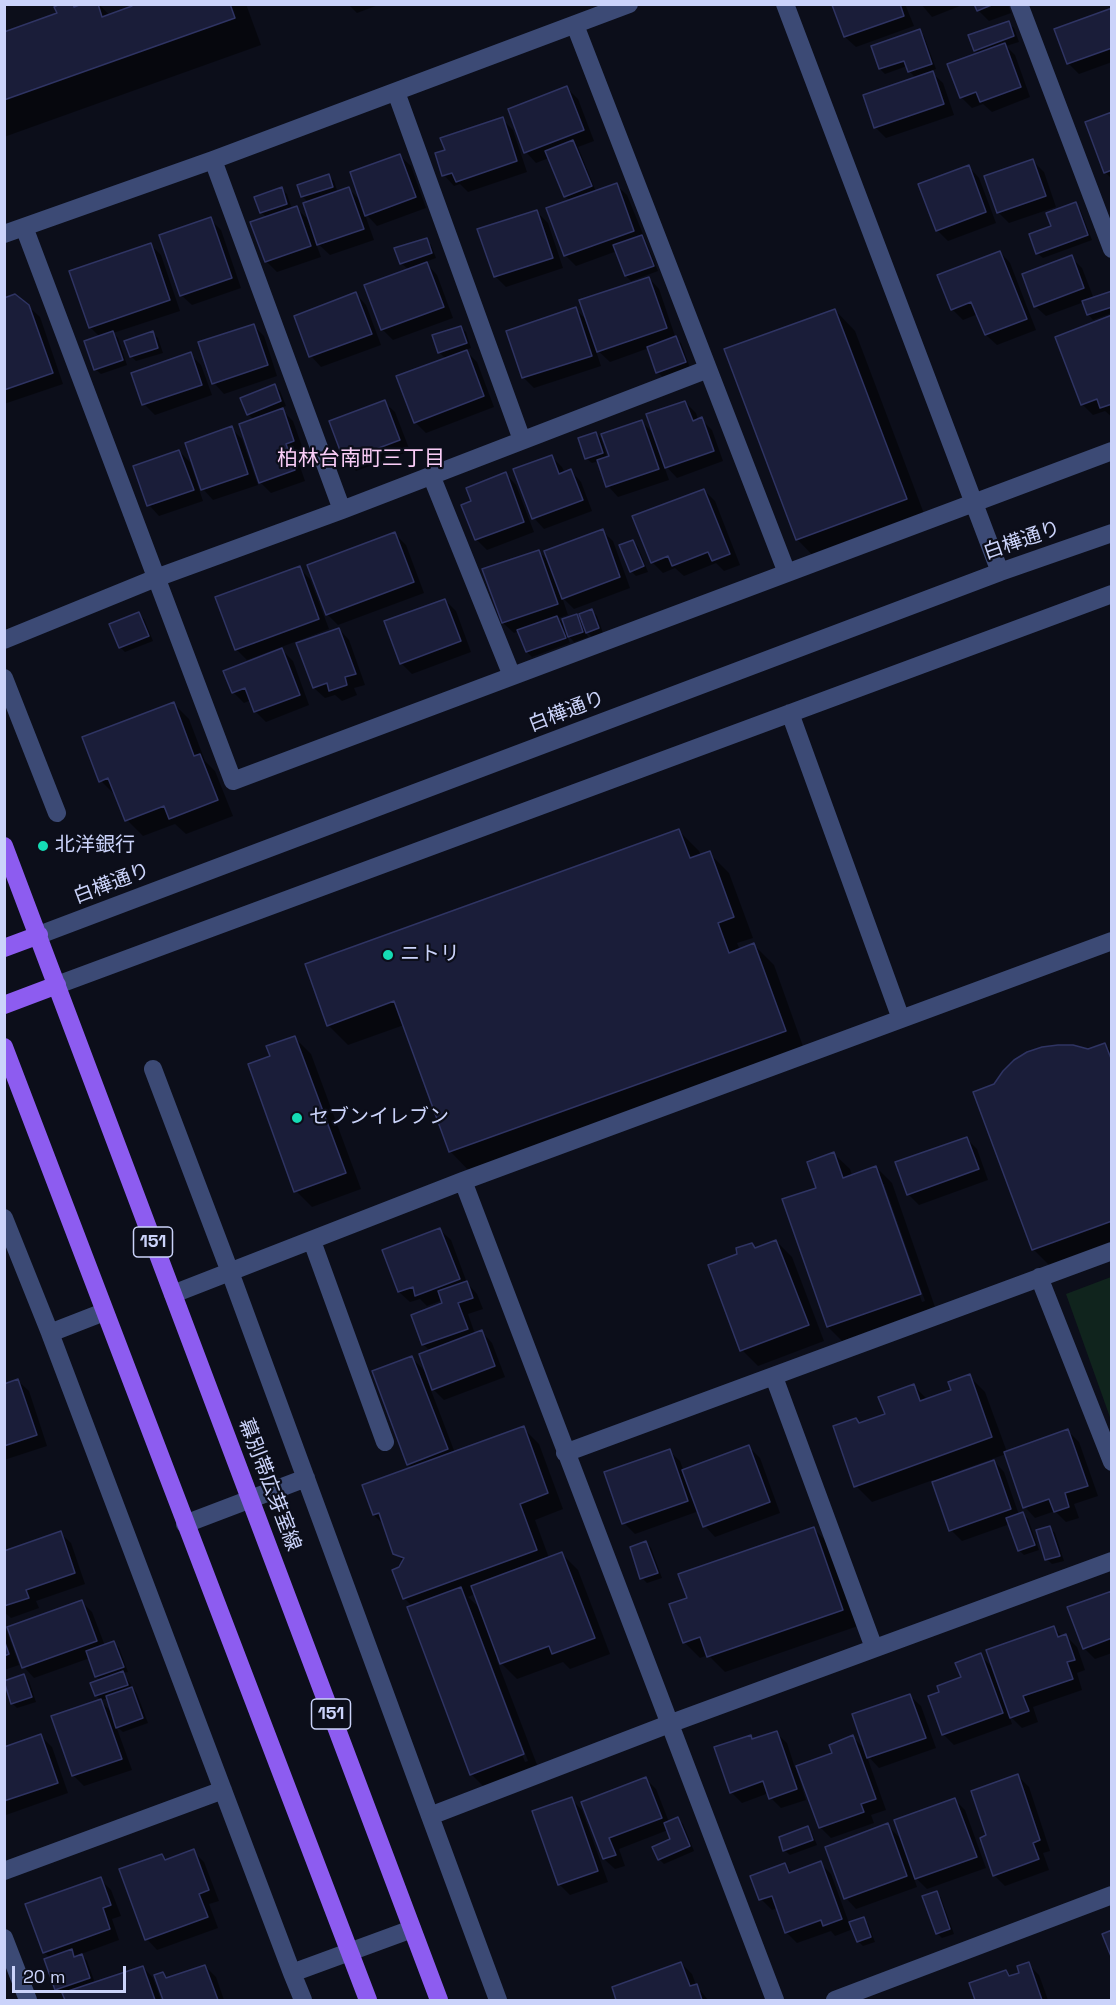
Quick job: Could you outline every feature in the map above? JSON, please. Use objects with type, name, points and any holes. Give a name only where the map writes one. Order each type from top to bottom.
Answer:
[{"type":"main road","name":"幕別帯広芽室線","points":[[4,846],[439,2001]]},
{"type":"main road","points":[[4,948],[39,935]]},
{"type":"main road","points":[[4,1005],[57,985]]},
{"type":"main road","points":[[4,1047],[368,2001]]},
{"type":"street","points":[[4,234],[396,92],[629,4]]},
{"type":"street","points":[[785,4],[1000,572]]},
{"type":"street","points":[[1019,4],[1112,249]]},
{"type":"street","points":[[575,25],[787,573]]},
{"type":"street","points":[[396,92],[522,440]]},
{"type":"street","points":[[213,159],[342,510]]},
{"type":"street","points":[[24,227],[233,781],[1112,451]]},
{"type":"street","points":[[4,640],[156,578],[342,510],[708,369]]},
{"type":"street","points":[[431,475],[512,676]]},
{"type":"street","name":"白樺通り","points":[[39,935],[1000,572],[1112,533]]},
{"type":"street","points":[[57,985],[1112,594]]},
{"type":"street","points":[[4,678],[57,813]]},
{"type":"street","points":[[790,713],[901,1019]]},
{"type":"street","points":[[173,1294],[463,1181],[1112,941]]},
{"type":"street","points":[[153,1069],[498,2001]]},
{"type":"street","points":[[463,1181],[775,2001]]},
{"type":"street","points":[[4,1218],[50,1332],[303,2001]]},
{"type":"street","points":[[312,1240],[385,1442]]},
{"type":"street","points":[[566,1453],[1112,1251]]},
{"type":"street","points":[[1039,1277],[1112,1462]]},
{"type":"street","points":[[50,1332],[104,1312]]},
{"type":"street","points":[[774,1377],[874,1648]]},
{"type":"street","points":[[185,1524],[306,1478]]},
{"type":"street","points":[[430,1816],[669,1724],[1112,1561]]},
{"type":"street","points":[[4,1871],[223,1790]]},
{"type":"street","points":[[835,2001],[1112,1894]]},
{"type":"street","points":[[292,1973],[412,1929]]},
{"type":"street","points":[[4,1938],[28,2001]]},
{"type":"green space","points":[[1112,1277],[1111,1420],[1066,1294]]},
{"type":"building","points":[[60,4],[73,4],[74,7],[82,4],[98,4],[102,17],[132,6],[131,4],[230,4],[235,18],[4,100],[4,32],[57,13],[54,7]]},
{"type":"building","points":[[900,4],[904,16],[844,37],[832,5]]},
{"type":"building","points":[[974,4],[994,4],[977,11]]},
{"type":"building","points":[[1112,8],[1112,48],[1067,64],[1054,29]]},
{"type":"building","points":[[1009,21],[1014,36],[974,51],[968,35]]},
{"type":"building","points":[[920,29],[932,64],[908,72],[904,61],[879,69],[871,46]]},
{"type":"building","points":[[1005,43],[1021,87],[980,102],[976,92],[960,98],[947,64]]},
{"type":"building","points":[[933,71],[944,104],[874,128],[863,95]]},
{"type":"building","points":[[567,86],[584,130],[524,153],[508,109]]},
{"type":"building","points":[[1112,112],[1112,170],[1104,173],[1085,122]]},
{"type":"building","points":[[503,117],[517,161],[456,182],[452,173],[442,176],[435,153],[445,150],[440,138]]},
{"type":"building","points":[[573,140],[592,186],[564,197],[545,151]]},
{"type":"building","points":[[400,154],[416,197],[365,216],[350,172]]},
{"type":"building","points":[[1033,159],[1046,196],[997,213],[984,176]]},
{"type":"building","points":[[969,165],[986,212],[936,231],[918,184]]},
{"type":"building","points":[[329,174],[333,187],[301,197],[297,185]]},
{"type":"building","points":[[617,183],[634,231],[564,256],[546,208]]},
{"type":"building","points":[[282,187],[287,204],[260,213],[254,197]]},
{"type":"building","points":[[349,187],[364,229],[317,245],[303,203]]},
{"type":"building","points":[[1076,202],[1088,235],[1036,254],[1029,234],[1051,226],[1046,213]]},
{"type":"building","points":[[297,206],[311,246],[265,262],[250,222]]},
{"type":"building","points":[[537,210],[553,258],[494,277],[477,229]]},
{"type":"building","points":[[211,217],[232,278],[180,296],[159,235]]},
{"type":"building","points":[[642,235],[654,266],[625,276],[613,245]]},
{"type":"building","points":[[427,238],[432,253],[400,264],[394,248]]},
{"type":"building","points":[[151,243],[170,300],[89,328],[69,271]]},
{"type":"building","points":[[1000,251],[1027,319],[985,335],[971,302],[951,310],[937,275]]},
{"type":"building","points":[[1072,255],[1084,288],[1034,307],[1022,274]]},
{"type":"building","points":[[427,262],[444,307],[381,330],[364,285]]},
{"type":"building","points":[[649,277],[667,328],[597,352],[579,300]]},
{"type":"building","points":[[1112,291],[1112,307],[1087,315],[1082,301]]},
{"type":"building","points":[[356,292],[372,334],[309,357],[294,316]]},
{"type":"building","points":[[15,294],[29,305],[53,373],[4,390],[4,298]]},
{"type":"building","points":[[576,307],[592,356],[522,378],[506,331]]},
{"type":"building","points":[[835,309],[907,499],[796,540],[724,349]]},
{"type":"building","points":[[1112,315],[1112,404],[1100,408],[1097,399],[1081,405],[1055,337]]},
{"type":"building","points":[[254,324],[268,365],[212,384],[198,342]]},
{"type":"building","points":[[461,326],[467,343],[438,353],[432,335]]},
{"type":"building","points":[[113,331],[123,360],[94,370],[84,341]]},
{"type":"building","points":[[153,331],[158,348],[130,357],[124,341]]},
{"type":"building","points":[[676,336],[686,362],[656,373],[647,347]]},
{"type":"building","points":[[467,350],[484,396],[414,423],[396,376]]},
{"type":"building","points":[[191,352],[202,385],[142,405],[131,373]]},
{"type":"building","points":[[275,384],[281,401],[247,415],[240,398]]},
{"type":"building","points":[[385,400],[400,440],[344,461],[329,421]]},
{"type":"building","points":[[685,401],[693,421],[702,417],[714,451],[665,468],[646,414]]},
{"type":"building","points":[[283,408],[294,441],[286,444],[295,470],[259,483],[239,424]]},
{"type":"building","points":[[642,420],[659,469],[606,487],[597,460],[609,456],[601,434]]},
{"type":"building","points":[[232,426],[248,474],[201,490],[185,443]]},
{"type":"building","points":[[596,432],[603,453],[585,459],[578,438]]},
{"type":"building","points":[[179,450],[194,490],[147,506],[133,466]]},
{"type":"building","points":[[552,455],[559,474],[571,469],[583,500],[532,519],[513,469]]},
{"type":"building","points":[[506,472],[524,522],[475,540],[461,505],[471,501],[466,488]]},
{"type":"building","points":[[704,489],[730,554],[712,561],[708,552],[672,566],[668,556],[651,563],[632,516]]},
{"type":"building","points":[[603,529],[620,577],[562,599],[544,551]]},
{"type":"building","points":[[395,532],[414,582],[326,615],[307,565]]},
{"type":"building","points":[[633,540],[644,566],[630,572],[619,545]]},
{"type":"building","points":[[539,550],[558,604],[502,623],[482,569]]},
{"type":"building","points":[[300,566],[319,619],[235,650],[215,597]]},
{"type":"building","points":[[445,599],[461,641],[400,664],[384,621]]},
{"type":"building","points":[[592,609],[599,628],[586,633],[579,614]]},
{"type":"building","points":[[139,612],[149,636],[119,648],[109,624]]},
{"type":"building","points":[[577,614],[583,632],[568,637],[562,619]]},
{"type":"building","points":[[557,616],[566,638],[526,652],[517,630]]},
{"type":"building","points":[[339,628],[356,674],[345,677],[347,685],[329,691],[327,683],[313,688],[296,643]]},
{"type":"building","points":[[282,648],[300,695],[254,712],[245,688],[232,693],[223,671]]},
{"type":"building","points":[[174,702],[194,756],[200,754],[218,800],[169,819],[164,806],[125,821],[108,778],[99,782],[82,737]]},
{"type":"building","points":[[679,829],[690,858],[710,851],[734,917],[718,923],[729,953],[754,943],[786,1031],[449,1152],[394,1001],[327,1026],[305,964]]},
{"type":"building","name":"セブンイレブン","points":[[295,1036],[346,1173],[294,1192],[248,1064],[270,1056],[266,1046]]},
{"type":"building","points":[[1105,1043],[1112,1061],[1112,1221],[1032,1250],[973,1092],[994,1084],[1014,1060],[1027,1052],[1058,1045],[1073,1045],[1088,1049]]},
{"type":"building","points":[[967,1137],[979,1169],[907,1195],[895,1162]]},
{"type":"building","points":[[834,1152],[843,1178],[876,1166],[921,1294],[827,1327],[782,1199],[816,1188],[807,1162]]},
{"type":"building","points":[[440,1228],[460,1279],[415,1296],[413,1287],[398,1292],[382,1250]]},
{"type":"building","points":[[776,1240],[809,1325],[740,1351],[708,1265],[737,1254],[736,1248],[752,1243],[755,1248]]},
{"type":"building","points":[[467,1281],[473,1298],[458,1303],[468,1329],[422,1345],[411,1315],[442,1303],[438,1291]]},
{"type":"building","points":[[482,1330],[495,1366],[432,1390],[419,1354]]},
{"type":"building","points":[[412,1356],[448,1449],[407,1465],[372,1371]]},
{"type":"building","points":[[970,1374],[992,1437],[854,1487],[833,1426],[856,1418],[859,1423],[885,1414],[878,1397],[914,1384],[920,1401],[951,1390],[948,1382]]},
{"type":"building","points":[[18,1379],[37,1435],[4,1446],[4,1384]]},
{"type":"building","points":[[524,1426],[548,1493],[520,1504],[537,1550],[403,1599],[392,1570],[399,1567],[404,1558],[393,1554],[379,1513],[373,1515],[362,1485]]},
{"type":"building","points":[[1068,1429],[1088,1486],[1065,1493],[1069,1507],[1054,1512],[1049,1499],[1023,1508],[1004,1452]]},
{"type":"building","points":[[749,1445],[770,1502],[703,1527],[682,1470]]},
{"type":"building","points":[[670,1449],[688,1501],[622,1524],[604,1472]]},
{"type":"building","points":[[994,1460],[1011,1509],[949,1531],[932,1482]]},
{"type":"building","points":[[1023,1512],[1035,1545],[1018,1551],[1006,1518]]},
{"type":"building","points":[[1050,1526],[1060,1556],[1045,1560],[1036,1530]]},
{"type":"building","points":[[814,1527],[843,1610],[707,1657],[700,1637],[683,1643],[669,1604],[687,1598],[678,1574]]},
{"type":"building","points":[[61,1531],[75,1573],[26,1590],[29,1598],[4,1606],[4,1551]]},
{"type":"building","points":[[646,1541],[658,1573],[640,1579],[630,1547]]},
{"type":"building","points":[[562,1552],[595,1638],[552,1654],[549,1646],[500,1664],[471,1586]]},
{"type":"building","points":[[461,1587],[524,1754],[470,1775],[407,1607]]},
{"type":"building","points":[[1112,1591],[1112,1638],[1083,1649],[1067,1607]]},
{"type":"building","points":[[82,1600],[97,1641],[22,1668],[7,1627]]},
{"type":"building","points":[[1054,1626],[1058,1637],[1066,1634],[1075,1660],[1067,1662],[1073,1679],[1023,1696],[1029,1711],[1010,1718],[986,1650]]},
{"type":"building","points":[[4,1640],[9,1654],[4,1656]]},
{"type":"building","points":[[114,1641],[124,1667],[95,1677],[86,1651]]},
{"type":"building","points":[[981,1653],[1003,1713],[942,1735],[928,1696],[939,1692],[937,1686],[961,1677],[955,1663]]},
{"type":"building","points":[[123,1671],[128,1685],[95,1696],[90,1683]]},
{"type":"building","points":[[24,1674],[32,1697],[11,1704],[4,1681]]},
{"type":"building","points":[[132,1687],[143,1718],[116,1728],[106,1696]]},
{"type":"building","points":[[910,1694],[926,1738],[867,1758],[852,1714]]},
{"type":"building","points":[[101,1699],[122,1759],[72,1776],[51,1716]]},
{"type":"building","points":[[777,1731],[797,1789],[769,1799],[763,1781],[730,1793],[714,1747],[751,1735],[752,1739]]},
{"type":"building","points":[[41,1734],[58,1783],[4,1801],[4,1747]]},
{"type":"building","points":[[853,1735],[876,1799],[861,1804],[864,1812],[819,1828],[796,1766],[832,1753],[829,1745]]},
{"type":"building","points":[[1018,1774],[1040,1840],[1033,1843],[1039,1859],[993,1876],[980,1838],[986,1835],[971,1791]]},
{"type":"building","points":[[646,1777],[662,1818],[609,1838],[616,1855],[603,1859],[581,1802]]},
{"type":"building","points":[[572,1797],[598,1871],[558,1885],[532,1811]]},
{"type":"building","points":[[955,1798],[977,1857],[915,1879],[894,1820]]},
{"type":"building","points":[[678,1817],[690,1846],[658,1860],[652,1847],[670,1839],[664,1823]]},
{"type":"building","points":[[888,1823],[907,1876],[844,1899],[825,1847]]},
{"type":"building","points":[[808,1826],[813,1840],[783,1851],[779,1837]]},
{"type":"building","points":[[194,1849],[209,1890],[199,1894],[208,1917],[145,1940],[119,1869],[162,1854],[165,1860]]},
{"type":"building","points":[[821,1861],[842,1919],[823,1926],[821,1920],[785,1933],[772,1896],[759,1900],[750,1876],[785,1863],[789,1873]]},
{"type":"building","points":[[101,1877],[111,1905],[103,1908],[110,1929],[43,1953],[25,1904]]},
{"type":"building","points":[[937,1891],[950,1929],[936,1934],[922,1896]]},
{"type":"building","points":[[864,1917],[871,1937],[857,1942],[849,1922]]},
{"type":"building","points":[[1112,1930],[1112,1959],[1102,1934]]},
{"type":"building","points":[[72,1949],[74,1957],[82,1954],[90,1978],[55,1990],[44,1959]]},
{"type":"building","points":[[681,1962],[690,1986],[697,1984],[702,2000],[616,2000],[612,1987]]},
{"type":"building","points":[[1029,1962],[1042,2000],[975,2000],[969,1983],[1006,1970],[1009,1976],[1019,1973],[1017,1966]]},
{"type":"building","points":[[205,1965],[218,2000],[163,2000],[154,1975],[163,1972],[166,1978]]},
{"type":"building","points":[[143,1966],[155,2000],[65,2000],[62,1993]]},
{"type":"place","name":"北洋銀行","points":[[43,846]]},
{"type":"place","name":"ニトリ","points":[[388,955]]},
{"type":"place","name":"セブンイレブン","points":[[297,1118]]},
{"type":"district","name":"柏林台南町三丁目","points":[[361,459]]}]
